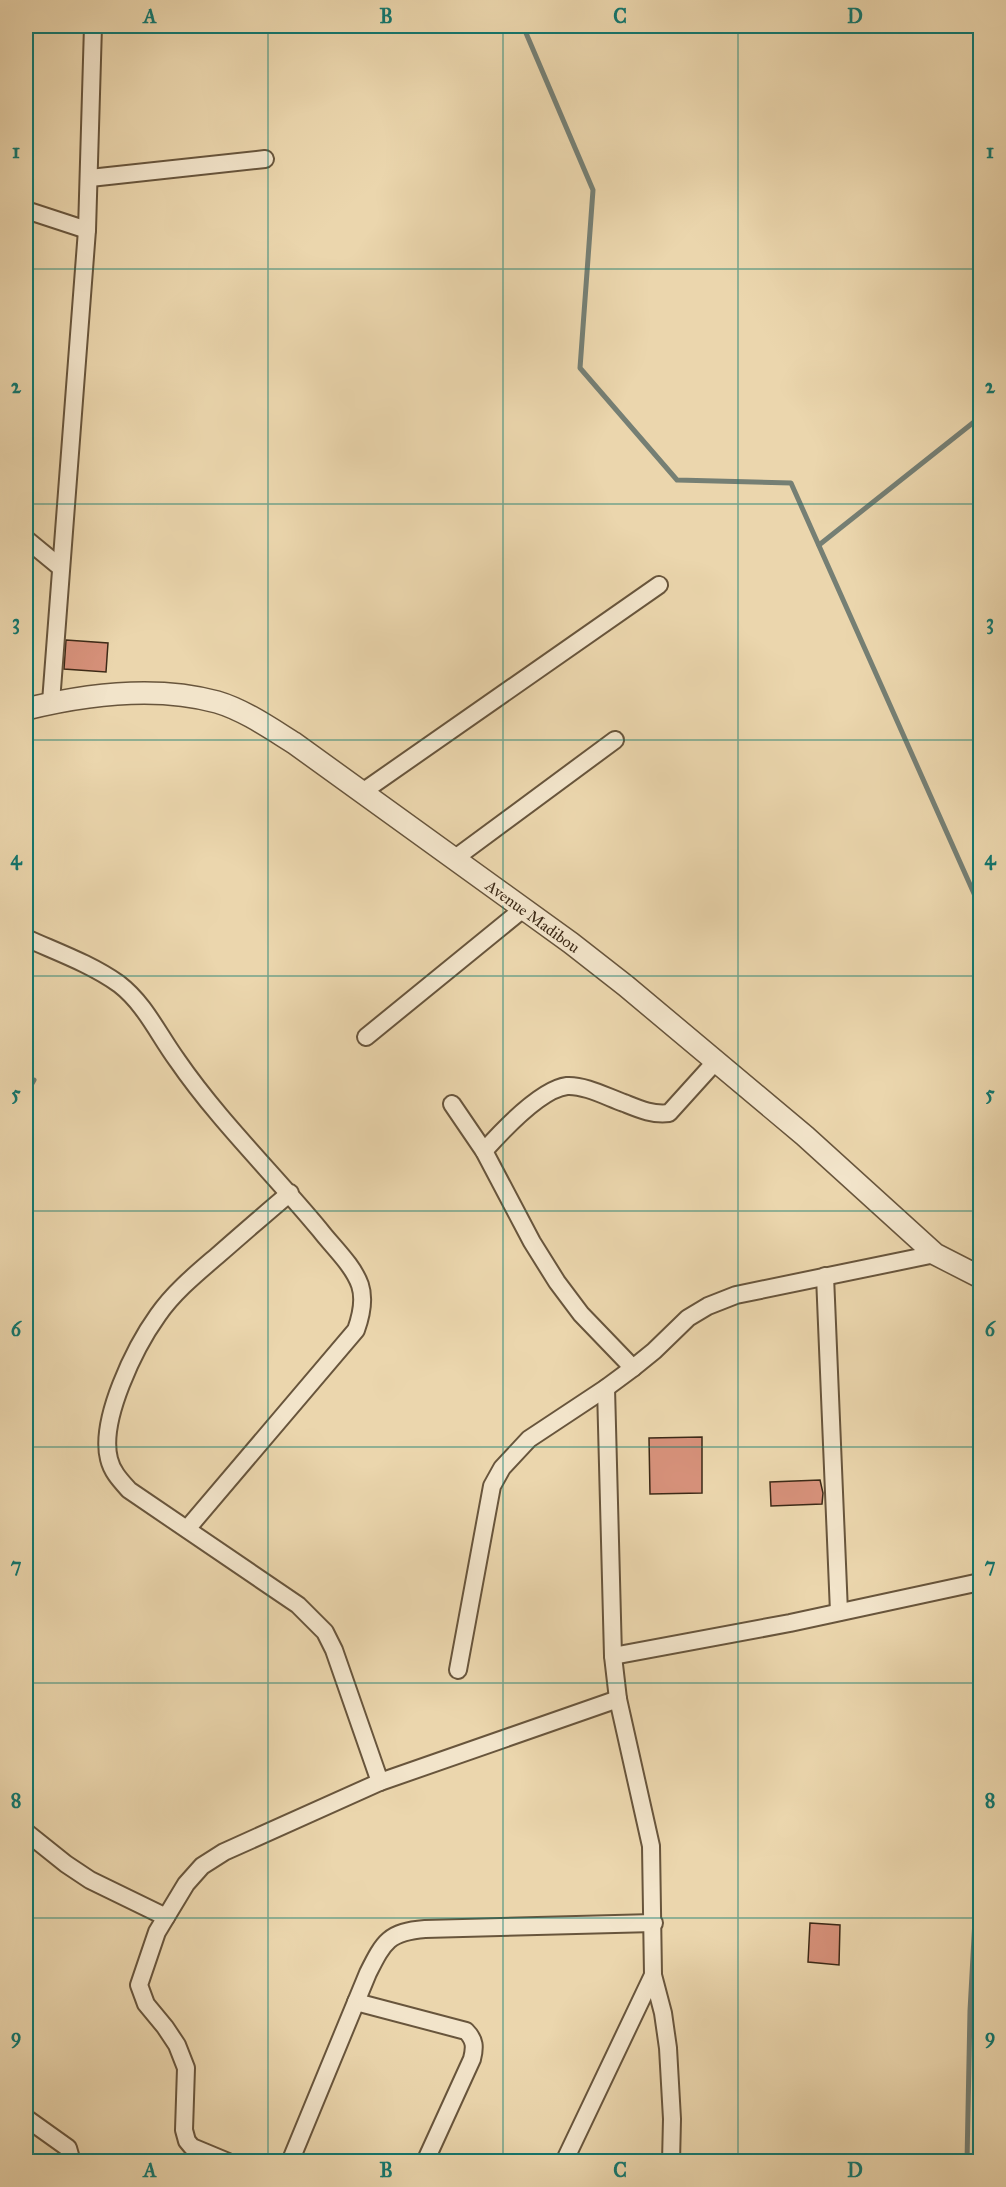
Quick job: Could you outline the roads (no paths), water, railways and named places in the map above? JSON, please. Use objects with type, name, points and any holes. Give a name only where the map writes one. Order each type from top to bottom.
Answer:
[{"type":"street","points":[[51,702],[87,230],[93,26]]},
{"type":"street","points":[[90,178],[265,159]]},
{"type":"street","points":[[26,210],[87,230]]},
{"type":"street","points":[[26,539],[60,567]]},
{"type":"street","points":[[361,792],[659,585]]},
{"type":"street","name":"Avenue Madibou","points":[[26,709],[51,702],[86,697],[138,693],[182,694],[219,703],[257,720],[285,737],[571,943],[806,1136],[935,1254],[981,1277]]},
{"type":"street","points":[[454,859],[615,740]]},
{"type":"street","points":[[366,1037],[523,909]]},
{"type":"street","points":[[26,938],[91,968],[119,985],[140,1003],[198,1089],[290,1193],[349,1267],[360,1285],[361,1315],[356,1330],[187,1529]]},
{"type":"street","points":[[484,1151],[506,1126],[554,1090],[565,1086],[579,1087],[652,1113],[669,1113],[716,1061]]},
{"type":"street","points":[[452,1104],[484,1151],[532,1242],[557,1282],[581,1314],[633,1368]]},
{"type":"street","points":[[290,1193],[189,1281],[158,1314],[120,1388],[108,1424],[106,1446],[117,1477],[129,1490],[298,1605],[325,1632],[334,1650],[380,1782]]},
{"type":"street","points":[[458,1670],[492,1486],[502,1468],[529,1439],[633,1368],[688,1318],[708,1306],[736,1295],[935,1254]]},
{"type":"street","points":[[825,1276],[839,1612]]},
{"type":"street","points":[[606,1388],[613,1656],[618,1700],[651,1846],[654,1923],[653,1975],[663,2013],[668,2048],[672,2119],[671,2162]]},
{"type":"street","points":[[613,1656],[790,1623],[981,1582]]},
{"type":"street","points":[[228,2162],[192,2147],[187,2141],[184,2130],[186,2068],[177,2045],[165,2026],[146,2004],[140,1984],[157,1932],[186,1884],[202,1866],[224,1852],[380,1782],[618,1700]]},
{"type":"street","points":[[26,1832],[90,1880],[166,1917]]},
{"type":"street","points":[[290,2162],[356,2002],[378,1953],[389,1939],[403,1931],[426,1929],[654,1923]]},
{"type":"street","points":[[564,2162],[653,1975]]},
{"type":"street","points":[[356,2002],[466,2031],[473,2037],[472,2059],[425,2162]]},
{"type":"street","points":[[26,2118],[68,2148],[72,2162]]},
{"type":"waterway","points":[[523,26],[593,190],[580,368],[677,480],[791,483],[980,907]]},
{"type":"waterway","points":[[819,545],[974,422],[980,396]]},
{"type":"waterway","points":[[26,1094],[34,1080]]},
{"type":"waterway","points":[[967,2162],[970,2011],[980,1828]]}]
